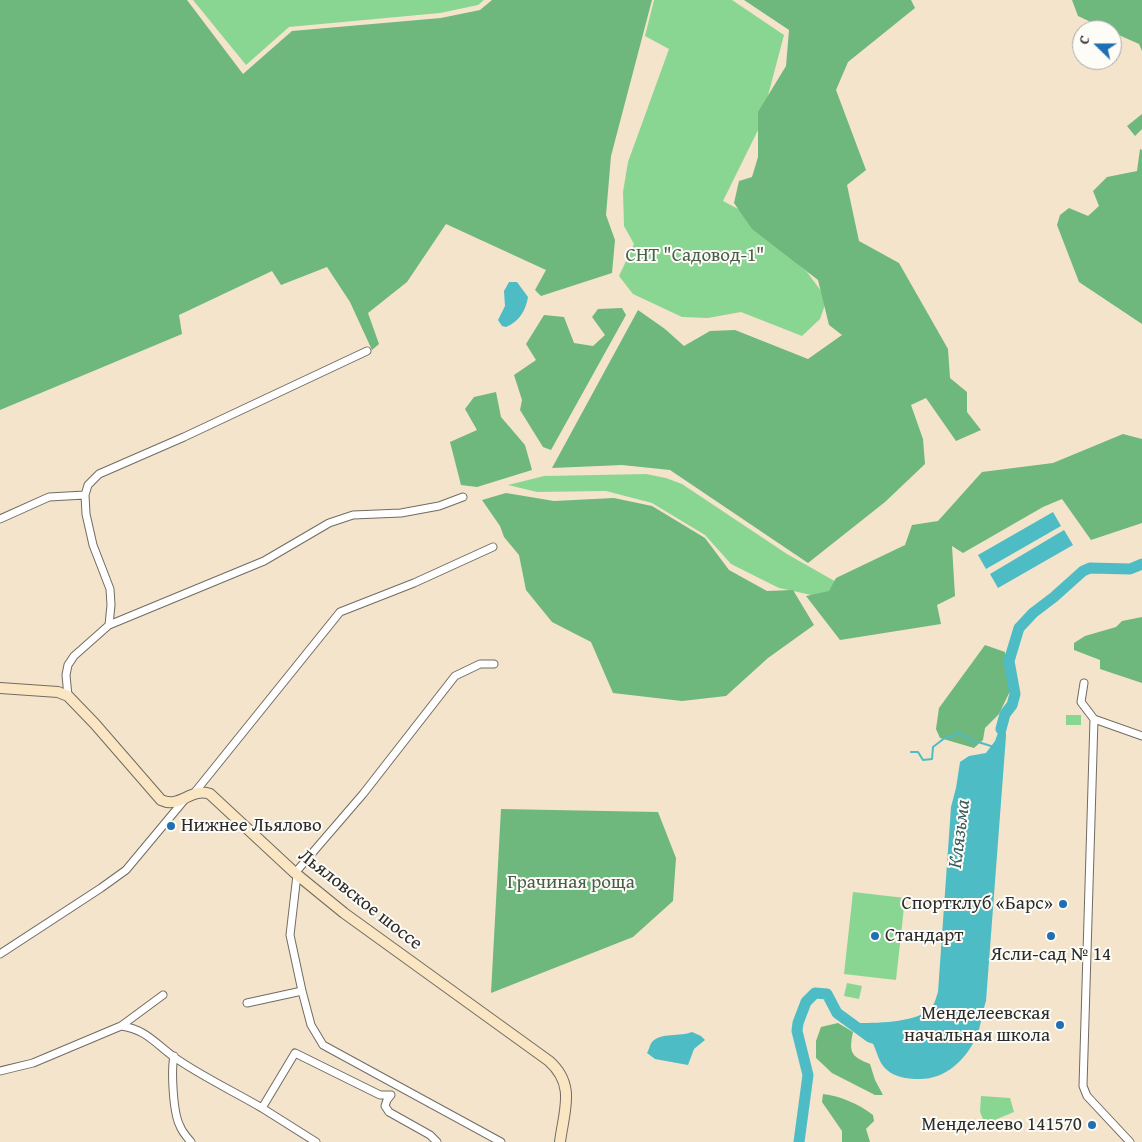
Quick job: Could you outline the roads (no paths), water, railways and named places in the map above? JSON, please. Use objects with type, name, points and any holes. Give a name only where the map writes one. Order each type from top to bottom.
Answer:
[{"type":"street","points":[[109,625],[110,589],[93,545],[86,514],[85,495],[88,485],[100,474],[184,437],[367,351]]},
{"type":"street","points":[[0,519],[48,497],[85,495]]},
{"type":"street","points":[[68,696],[66,675],[68,665],[74,656],[109,625],[264,561],[329,524],[353,514],[401,513],[439,506],[463,497]]},
{"type":"street","points":[[0,954],[126,870],[340,612],[414,583],[493,546]]},
{"type":"street","points":[[494,664],[480,664],[455,676],[296,874],[290,935],[311,1025],[323,1045],[501,1142]]},
{"type":"street","points":[[1084,684],[1081,702],[1094,719],[1142,736]]},
{"type":"street","points":[[0,688],[58,692],[68,696],[161,800],[168,803],[176,802],[190,795]]},
{"type":"street","points":[[1094,719],[1083,1081],[1087,1096],[1130,1142]]},
{"type":"street","name":"Льяловское шоссе","points":[[190,795],[204,792],[210,794],[296,874],[344,913],[522,1040],[558,1070],[564,1080],[566,1094],[560,1142]]},
{"type":"street","points":[[247,1002],[302,991]]},
{"type":"street","points":[[0,1071],[33,1063],[121,1026],[163,995]]},
{"type":"street","points":[[121,1026],[142,1031],[174,1056],[316,1142]]},
{"type":"street","points":[[262,1108],[296,1053],[380,1095],[391,1095],[385,1106],[389,1112],[430,1135],[437,1142]]},
{"type":"street","points":[[174,1056],[172,1068],[177,1116],[179,1125],[191,1142]]},
{"type":"water","points":[[509,282],[517,282],[528,297],[521,315],[515,322],[506,327],[502,326],[498,320],[505,306],[504,291]]},
{"type":"water","points":[[1053,512],[1061,526],[986,569],[978,555]]},
{"type":"water","points":[[1064,530],[1073,545],[998,588],[990,574]]},
{"type":"water","points":[[1005,714],[1006,736],[986,1001],[979,1029],[972,1046],[966,1054],[954,1067],[946,1072],[938,1076],[920,1079],[898,1076],[884,1067],[869,1037],[851,1023],[905,1020],[925,1013],[934,1004],[938,992],[951,807],[960,762],[969,756],[986,753],[995,741]]},
{"type":"water","points":[[692,1032],[705,1040],[694,1049],[688,1065],[655,1059],[647,1053],[651,1043],[660,1037]]},
{"type":"waterway","name":"Клязьма","points":[[1001,729],[1005,714],[1012,705],[1015,694],[1009,661],[1019,628],[1033,613],[1083,571],[1090,568],[1130,569],[1142,564]]},
{"type":"waterway","points":[[911,752],[918,752],[923,760],[932,759],[933,747],[946,737],[952,737],[956,733],[967,737],[972,742],[975,741],[994,747]]},
{"type":"waterway","name":"Клязьма","points":[[799,1142],[808,1075],[797,1031],[806,1002],[815,993],[827,994],[837,1013],[870,1037],[879,1040]]},
{"type":"place","name":"Нижнее Льялово","points":[[171,826]]},
{"type":"place","name":"Спортклуб «Барс»","points":[[1063,904]]},
{"type":"place","name":"Стандарт","points":[[875,936]]},
{"type":"place","name":"Ясли-сад № 14","points":[[1051,936]]},
{"type":"place","name":"Менделеевская начальная школа","points":[[1060,1025]]},
{"type":"place","name":"Менделеево 141570","points":[[1092,1125]]},
{"type":"park label","name":"СНТ \"Садовод-1\"","points":[[695,256]]},
{"type":"park label","name":"Грачиная роща","points":[[571,883]]}]
